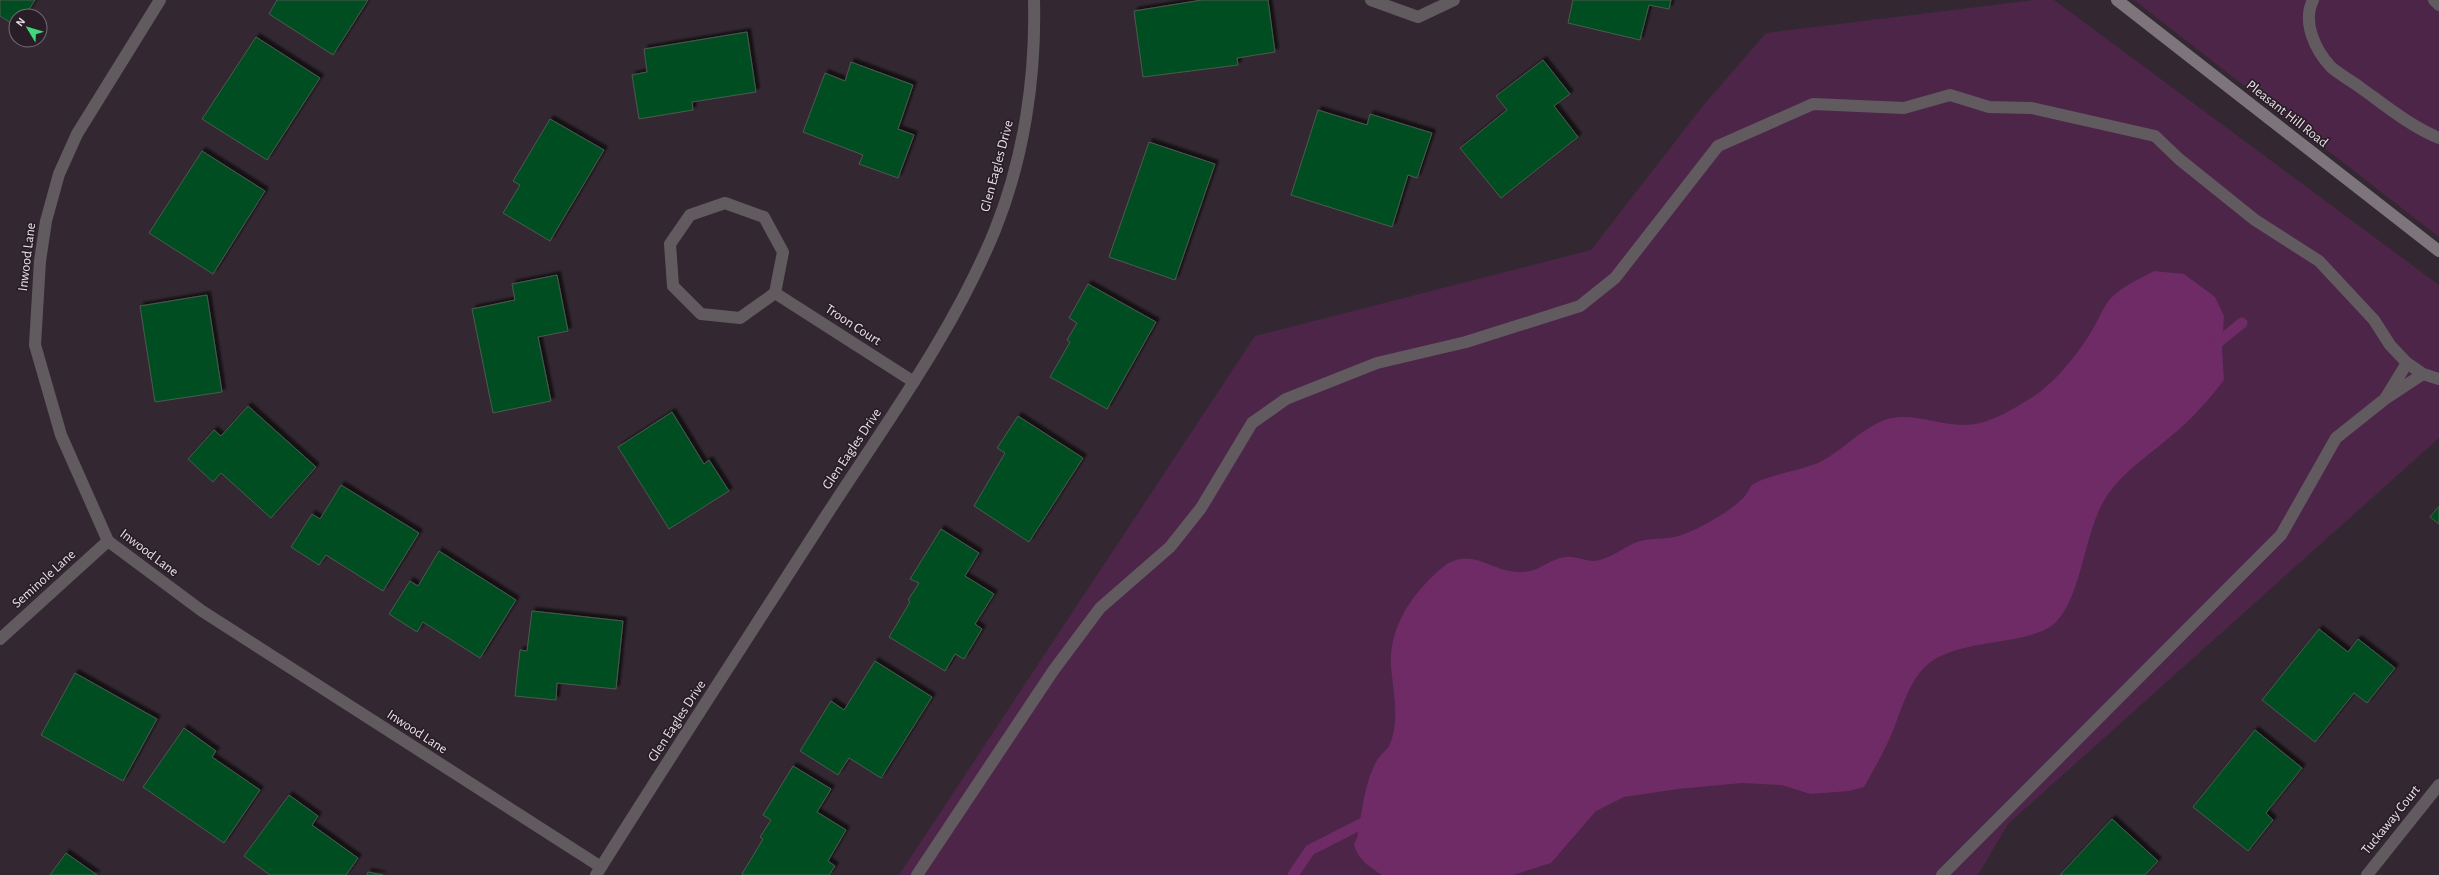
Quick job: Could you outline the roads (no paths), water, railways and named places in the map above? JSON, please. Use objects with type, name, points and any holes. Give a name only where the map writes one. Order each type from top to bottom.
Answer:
[{"type":"street","name":"Inwood Lane","points":[[160,0],[77,134],[59,174],[46,221],[40,261],[35,345],[61,435],[108,541],[202,612],[598,871]]},
{"type":"street","name":"Glen Eagles Drive","points":[[598,871],[844,488],[914,382],[967,291],[995,229],[1010,184],[1024,128],[1032,81],[1035,34],[1034,0]]},
{"type":"street","points":[[1371,0],[1418,17],[1454,0]]},
{"type":"street","name":"Pleasant Hill Road","points":[[2117,0],[2439,251]]},
{"type":"street","points":[[2313,0],[2309,8],[2309,25],[2315,43],[2331,66],[2420,130],[2439,138]]},
{"type":"street","points":[[2434,0],[2439,5]]},
{"type":"street","points":[[916,875],[1053,671],[1100,608],[1170,547],[1197,513],[1252,423],[1286,399],[1377,363],[1466,342],[1580,306],[1615,278],[1718,146],[1813,104],[1904,108],[1950,95],[1989,107],[2032,108],[2155,136],[2179,159],[2255,220],[2319,261],[2374,320],[2390,345],[2407,363],[2423,374],[2439,379]]},
{"type":"street","points":[[725,203],[764,217],[783,252],[775,292],[740,318],[701,314],[673,286],[670,244],[690,215],[725,203]]},
{"type":"street","name":"Troon Court","points":[[775,292],[914,382]]},
{"type":"street","points":[[2385,398],[2407,363]]},
{"type":"street","points":[[1942,875],[2281,535],[2336,438],[2385,398],[2423,374]]},
{"type":"street","name":"Seminole Lane","points":[[0,639],[108,541]]},
{"type":"street","name":"Tuckaway Court","points":[[2367,875],[2439,785]]},
{"type":"waterway","points":[[2211,348],[2242,323]]},
{"type":"waterway","points":[[1293,875],[1310,850],[1371,819]]}]
